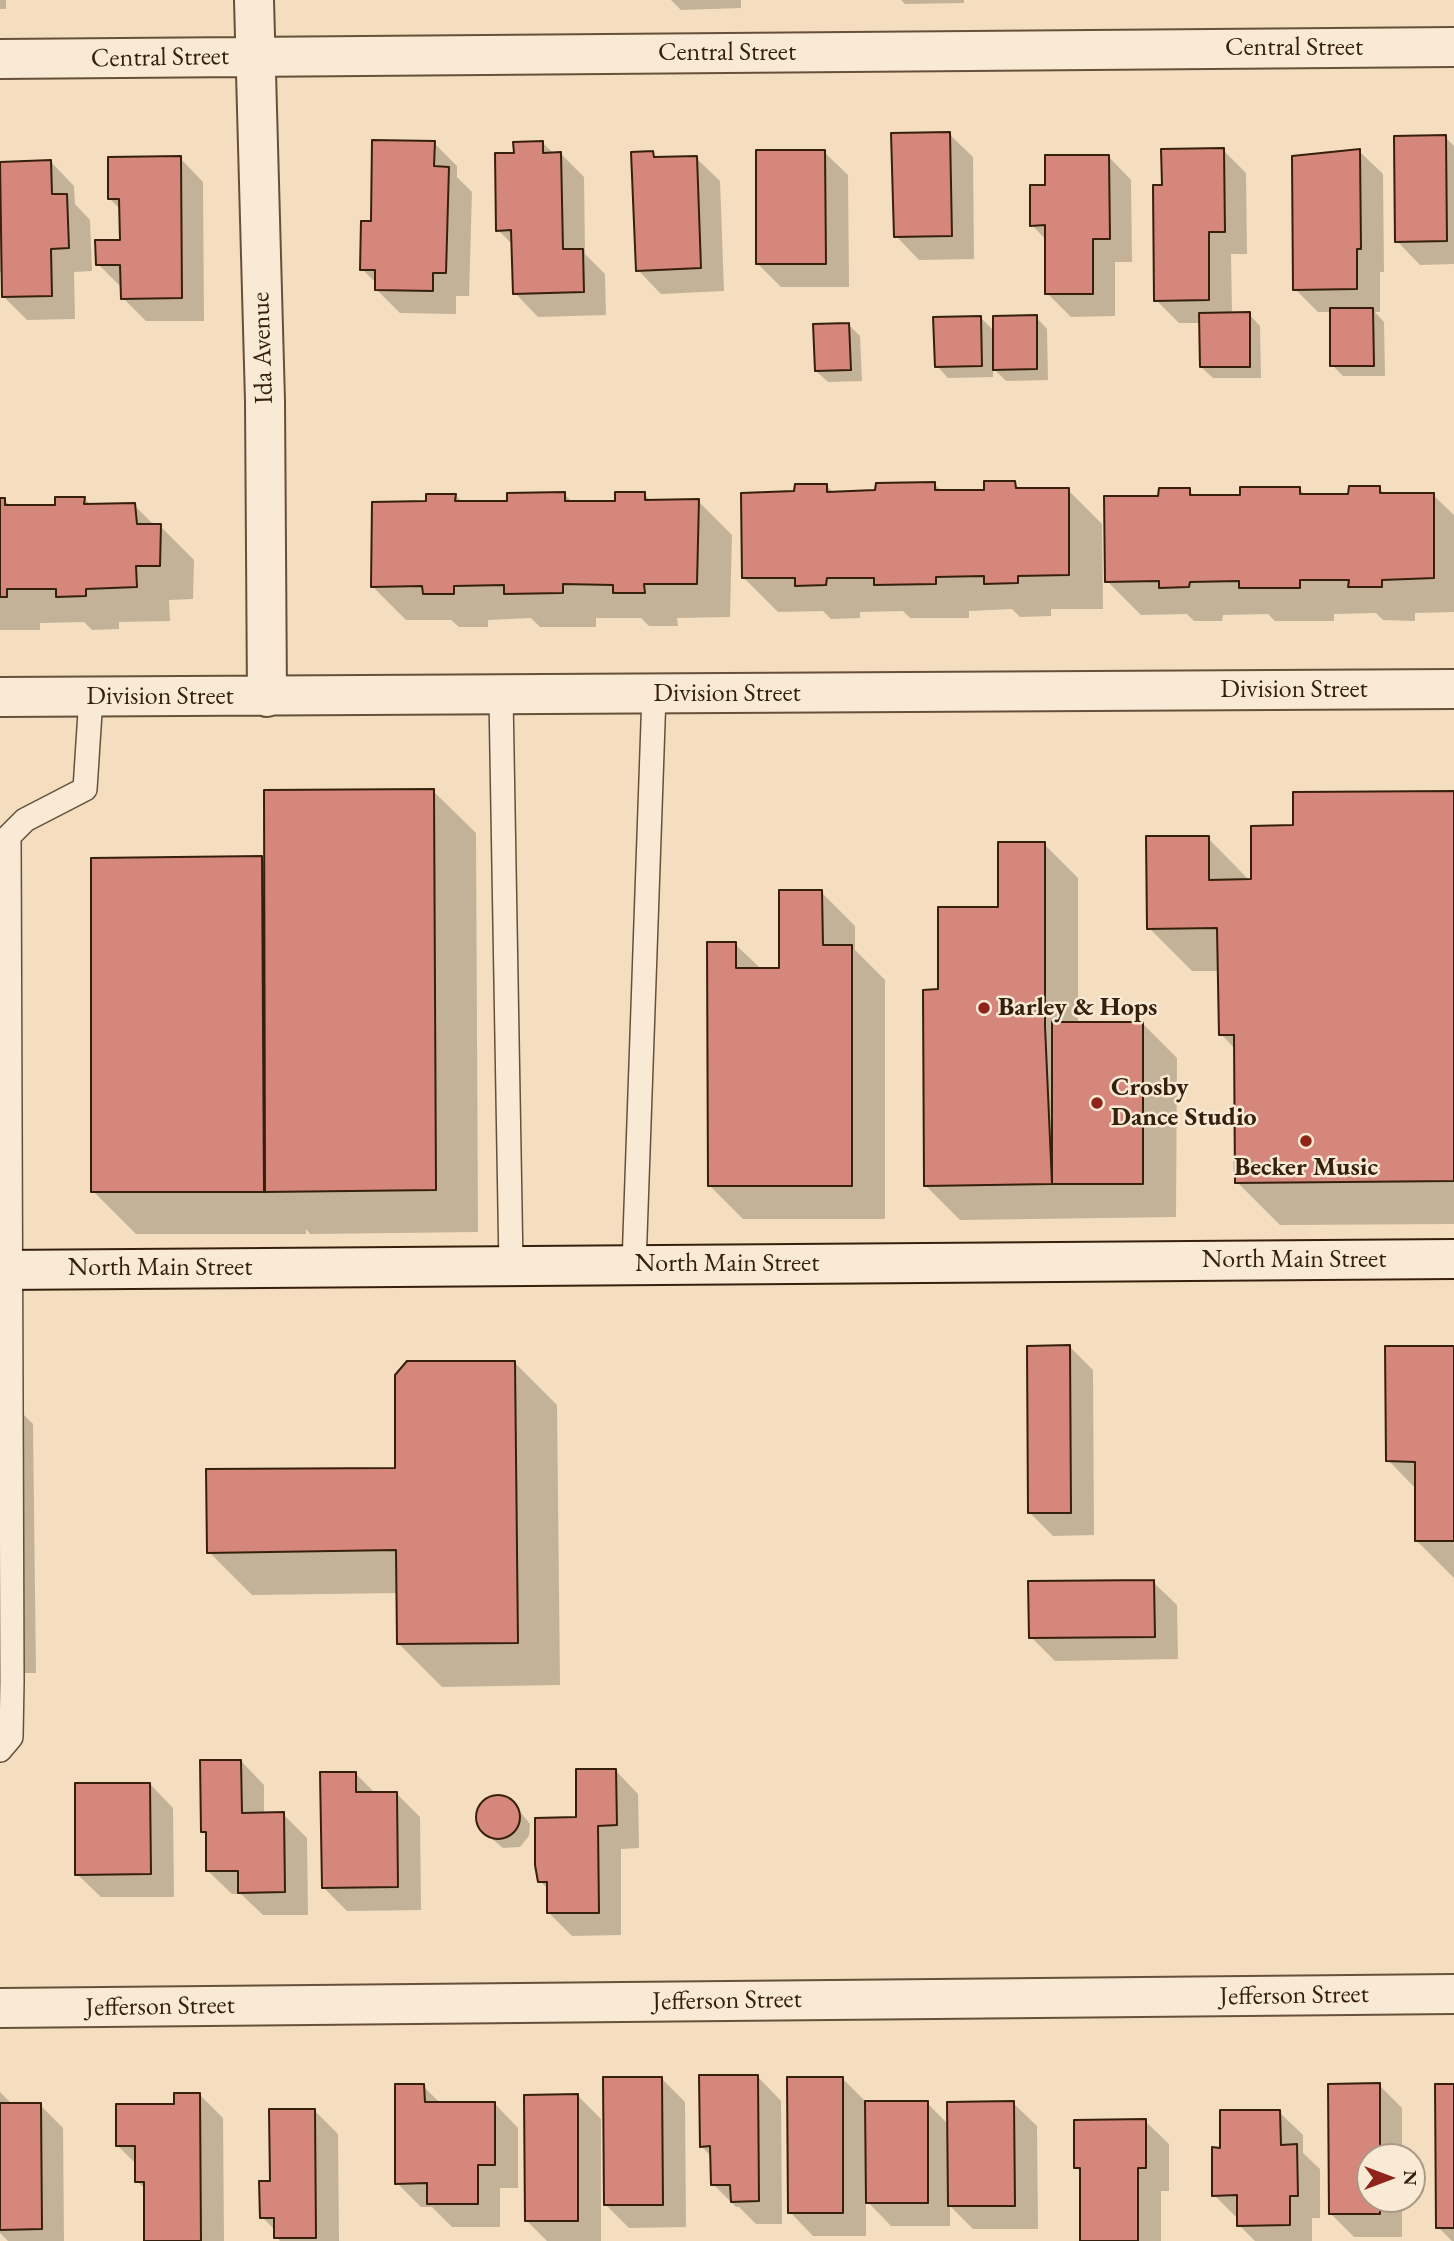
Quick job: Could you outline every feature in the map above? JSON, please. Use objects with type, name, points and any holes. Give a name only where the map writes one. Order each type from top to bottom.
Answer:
[{"type":"street","name":"Ida Avenue","points":[[254,0],[265,401],[267,697]]},
{"type":"street","name":"Central Street","points":[[0,59],[1454,47]]},
{"type":"street","name":"Division Street","points":[[0,697],[1454,689]]},
{"type":"street","name":"North Main Street","points":[[6,1269],[1454,1259]]},
{"type":"street","name":"Jefferson Street","points":[[0,2008],[1454,1994]]},
{"type":"lane","points":[[634,1265],[654,694]]},
{"type":"lane","points":[[501,696],[510,1266]]},
{"type":"lane","points":[[0,1750],[11,1737],[12,1723],[6,1269],[9,836],[25,820],[85,789],[91,697]]},
{"type":"building","points":[[950,132],[952,236],[894,237],[891,133]]},
{"type":"building","points":[[1446,135],[1447,241],[1395,242],[1394,136]]},
{"type":"building","points":[[372,140],[435,141],[434,166],[449,167],[446,273],[433,273],[433,291],[375,290],[375,270],[360,270],[361,221],[371,221]]},
{"type":"building","points":[[543,141],[543,153],[561,152],[563,249],[583,249],[584,292],[513,294],[511,230],[496,231],[495,153],[514,153],[513,142]]},
{"type":"building","points":[[1224,148],[1225,232],[1209,232],[1209,300],[1154,301],[1153,185],[1162,185],[1161,149]]},
{"type":"building","points":[[1360,149],[1361,249],[1357,249],[1357,289],[1293,290],[1292,156]]},
{"type":"building","points":[[756,150],[825,150],[826,264],[756,264]]},
{"type":"building","points":[[653,151],[654,157],[697,156],[701,268],[636,271],[631,152]]},
{"type":"building","points":[[1045,155],[1109,155],[1110,239],[1093,239],[1093,294],[1045,294],[1045,225],[1030,226],[1030,185],[1045,185]]},
{"type":"building","points":[[181,156],[182,298],[121,299],[120,265],[96,265],[95,240],[120,240],[119,199],[108,199],[108,157]]},
{"type":"building","points":[[51,160],[52,194],[67,194],[69,248],[51,249],[52,296],[2,297],[0,162]]},
{"type":"building","points":[[1330,308],[1373,308],[1374,366],[1330,366]]},
{"type":"building","points":[[1250,312],[1250,367],[1200,367],[1199,313]]},
{"type":"building","points":[[1037,315],[1037,369],[993,370],[993,316]]},
{"type":"building","points":[[981,316],[982,366],[935,367],[933,317]]},
{"type":"building","points":[[849,323],[851,370],[815,371],[813,324]]},
{"type":"building","points":[[984,481],[1015,481],[1016,488],[1069,488],[1069,575],[1018,576],[1018,583],[984,584],[984,576],[936,577],[936,584],[874,585],[874,578],[827,578],[826,585],[795,586],[795,578],[742,578],[741,493],[794,491],[795,484],[827,484],[827,492],[875,490],[876,483],[935,482],[935,490],[984,490]]},
{"type":"building","points":[[1349,486],[1380,486],[1380,493],[1434,493],[1434,578],[1382,580],[1382,587],[1348,587],[1349,580],[1300,580],[1300,588],[1239,588],[1239,581],[1190,582],[1189,587],[1159,588],[1159,581],[1105,582],[1104,496],[1158,496],[1159,488],[1190,488],[1190,495],[1240,495],[1240,487],[1300,487],[1300,494],[1348,494]]},
{"type":"building","points":[[565,492],[565,501],[615,501],[615,492],[645,492],[645,500],[699,499],[697,584],[644,584],[645,593],[613,593],[613,585],[563,584],[563,593],[504,594],[504,585],[454,586],[454,594],[423,594],[422,586],[371,587],[372,502],[426,501],[426,494],[456,494],[455,501],[507,501],[507,493]]},
{"type":"building","points":[[55,497],[85,497],[84,504],[135,503],[137,524],[161,524],[160,566],[136,566],[137,587],[86,589],[86,596],[56,597],[56,589],[7,589],[7,597],[0,597],[0,498],[5,498],[5,505],[55,505]]},
{"type":"building","points":[[434,789],[436,1190],[265,1192],[264,790]]},
{"type":"building","points":[[1454,791],[1454,1181],[1235,1183],[1234,1035],[1219,1035],[1217,928],[1147,929],[1146,836],[1209,836],[1209,880],[1251,879],[1251,826],[1293,825],[1293,792]]},
{"type":"building","name":"Barley & Hops","points":[[998,842],[1045,842],[1045,1026],[1052,1184],[924,1186],[923,990],[938,989],[938,907],[998,907]]},
{"type":"building","points":[[262,856],[264,1192],[91,1192],[91,858]]},
{"type":"building","points":[[779,890],[822,890],[823,945],[852,945],[852,1186],[708,1186],[707,942],[736,942],[736,968],[779,968]]},
{"type":"building","name":"Crosby Dance Studio","points":[[1052,1022],[1143,1022],[1143,1184],[1052,1184]]},
{"type":"building","points":[[1070,1345],[1071,1513],[1028,1513],[1027,1346]]},
{"type":"building","points":[[1385,1346],[1454,1346],[1454,1541],[1415,1541],[1415,1462],[1386,1461]]},
{"type":"building","points":[[407,1361],[515,1361],[518,1643],[397,1644],[396,1550],[207,1553],[206,1469],[395,1468],[395,1375]]},
{"type":"building","points":[[1154,1580],[1155,1637],[1029,1638],[1028,1581]]},
{"type":"building","points":[[200,1760],[241,1760],[242,1813],[284,1812],[285,1892],[238,1893],[238,1871],[206,1871],[206,1832],[201,1832]]},
{"type":"building","points":[[576,1769],[616,1769],[617,1825],[598,1826],[599,1913],[547,1913],[547,1882],[538,1882],[535,1865],[535,1818],[576,1817]]},
{"type":"building","points":[[320,1772],[356,1772],[356,1792],[397,1792],[398,1887],[322,1888]]},
{"type":"building","points":[[75,1783],[150,1783],[151,1874],[75,1875]]},
{"type":"building","points":[[498,1795],[514,1801],[520,1817],[514,1833],[498,1839],[482,1833],[476,1817],[482,1801]]},
{"type":"building","points":[[699,2075],[758,2075],[759,2201],[731,2202],[730,2185],[711,2185],[710,2146],[700,2147]]},
{"type":"building","points":[[603,2077],[662,2077],[663,2205],[604,2205]]},
{"type":"building","points":[[787,2077],[843,2077],[843,2213],[788,2213]]},
{"type":"building","points":[[1380,2083],[1380,2143],[1356,2143],[1356,2213],[1380,2214],[1329,2214],[1328,2084]]},
{"type":"building","points":[[395,2084],[424,2084],[425,2102],[495,2102],[495,2165],[478,2165],[478,2204],[427,2204],[427,2183],[395,2184]]},
{"type":"building","points":[[1435,2084],[1454,2084],[1454,2228],[1436,2228]]},
{"type":"building","points":[[174,2093],[200,2093],[201,2241],[144,2241],[144,2182],[135,2182],[135,2146],[116,2146],[116,2104],[174,2104]]},
{"type":"building","points":[[578,2094],[578,2221],[525,2221],[524,2095]]},
{"type":"building","points":[[865,2101],[928,2101],[928,2203],[866,2203]]},
{"type":"building","points":[[1014,2101],[1015,2206],[948,2206],[947,2102]]},
{"type":"building","points":[[0,2103],[41,2103],[42,2229],[0,2230]]},
{"type":"building","points":[[269,2109],[315,2109],[316,2238],[274,2238],[274,2218],[260,2218],[259,2181],[270,2181]]},
{"type":"building","points":[[1220,2110],[1280,2110],[1281,2145],[1297,2144],[1298,2196],[1290,2196],[1290,2225],[1237,2226],[1237,2195],[1212,2196],[1212,2147],[1220,2148]]},
{"type":"building","points":[[1146,2119],[1146,2168],[1138,2168],[1138,2241],[1080,2241],[1080,2168],[1074,2168],[1074,2120]]},
{"type":"place","name":"Barley & Hops","points":[[984,1008]]},
{"type":"place","name":"Crosby Dance Studio","points":[[1097,1103]]},
{"type":"place","name":"Becker Music","points":[[1306,1141]]}]
